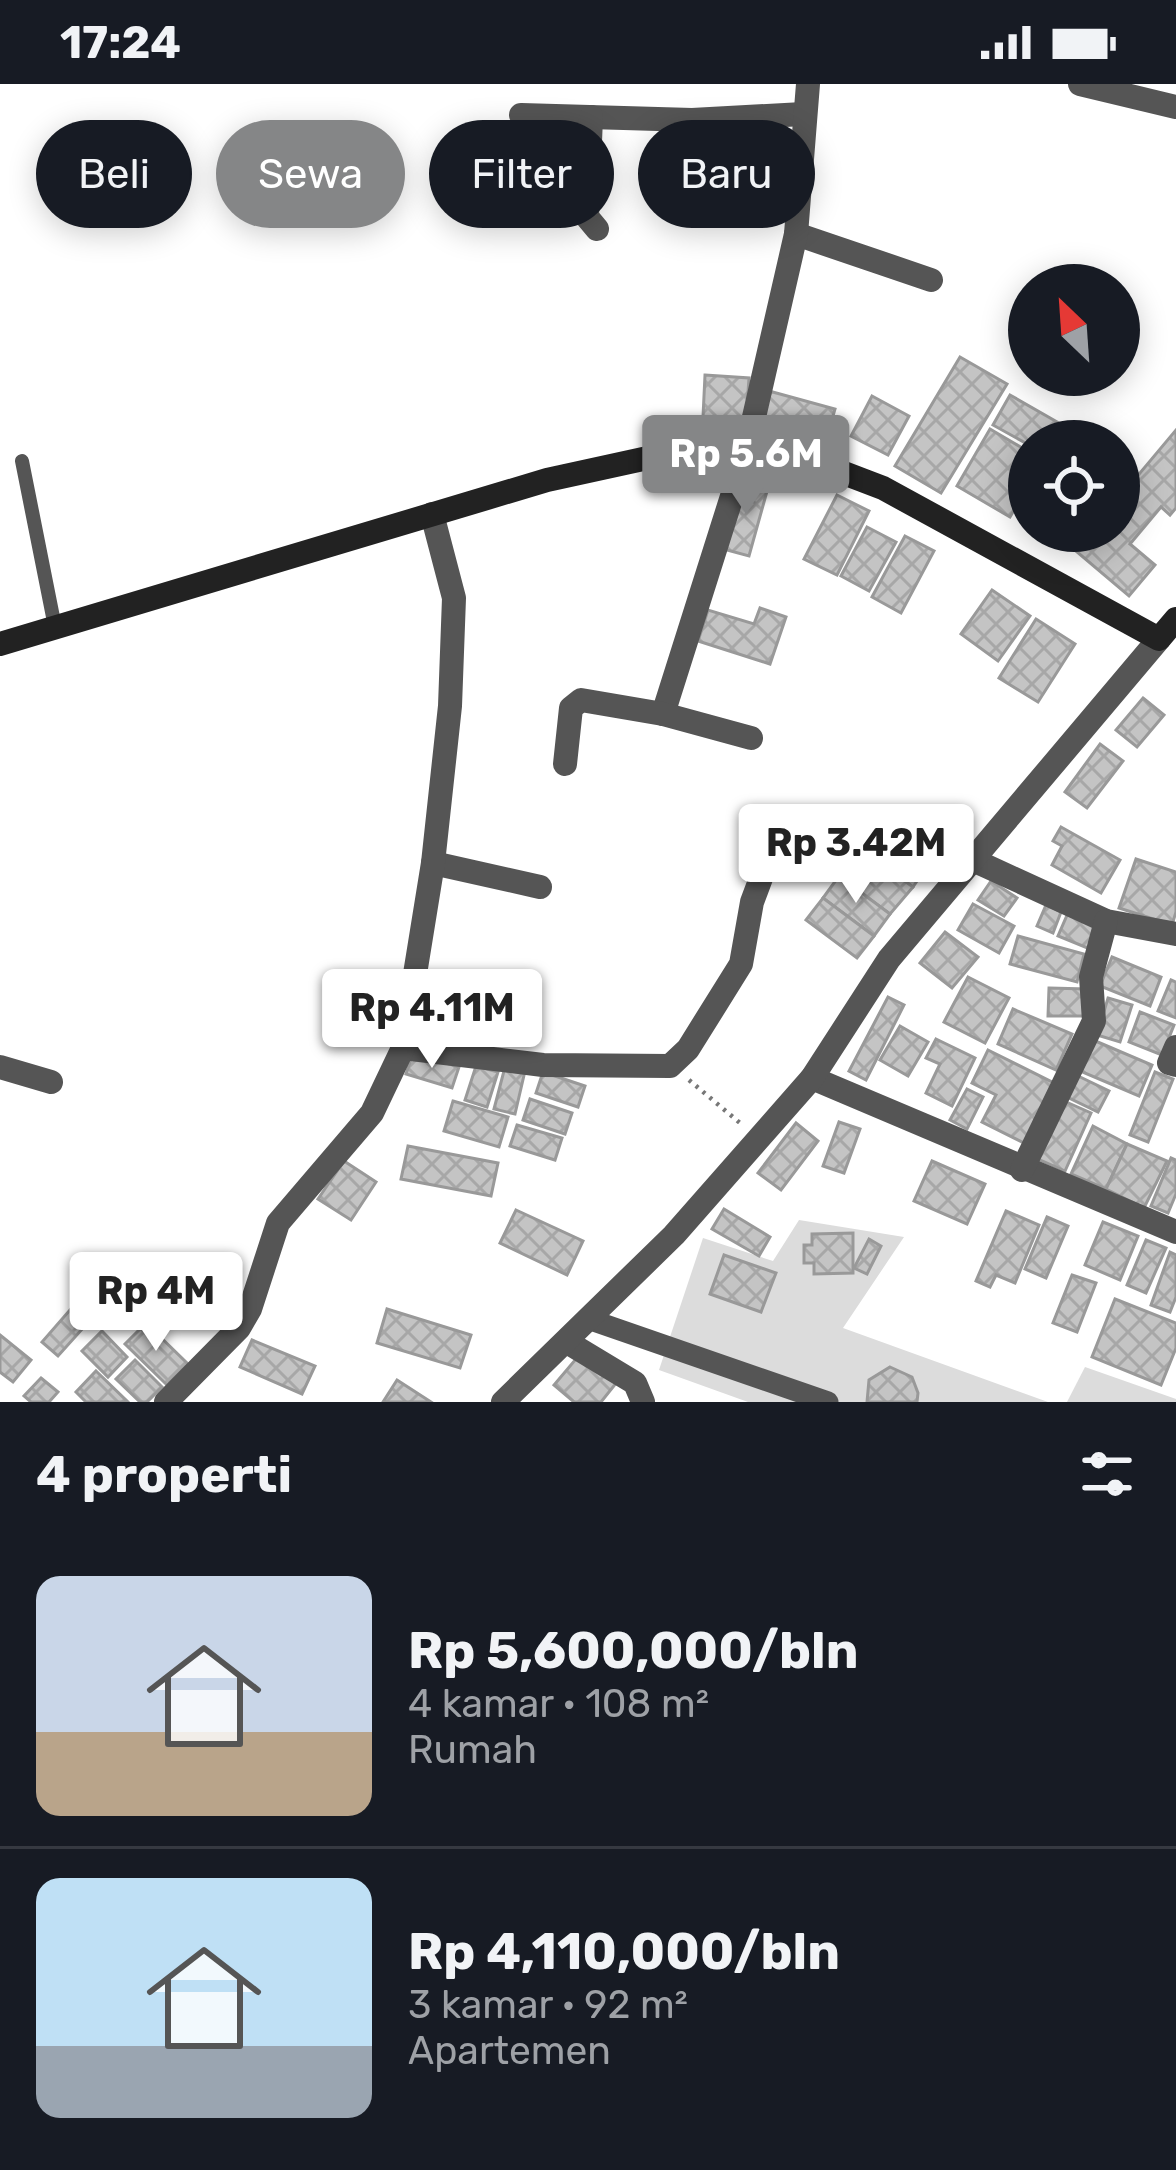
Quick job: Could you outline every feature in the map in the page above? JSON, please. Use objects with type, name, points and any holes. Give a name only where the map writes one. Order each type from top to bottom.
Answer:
[{"type":"main road","points":[[0,644],[547,480],[666,454],[746,452],[807,459],[883,488],[1159,639],[1176,619]]},
{"type":"street","points":[[663,714],[746,452],[796,234],[808,84]]},
{"type":"street","points":[[1080,84],[1176,107]]},
{"type":"street","points":[[521,115],[692,120],[803,114]]},
{"type":"street","points":[[591,117],[587,217],[597,229]]},
{"type":"street","points":[[796,234],[931,280]]},
{"type":"street","points":[[166,1402],[238,1328],[250,1309],[278,1223],[372,1113],[403,1048],[434,863],[450,706],[454,598],[432,514]]},
{"type":"street","points":[[503,1402],[674,1235],[812,1078],[889,959],[1159,639]]},
{"type":"street","points":[[565,764],[575,702],[663,714],[751,738]]},
{"type":"street","points":[[973,860],[1106,921],[1176,934]]},
{"type":"street","points":[[434,863],[540,887]]},
{"type":"street","points":[[403,1048],[543,1066],[670,1066],[688,1048],[741,964],[748,918],[761,878]]},
{"type":"street","points":[[1022,1170],[1094,1022],[1091,976],[1106,921]]},
{"type":"street","points":[[1176,1047],[1169,1063],[1176,1065]]},
{"type":"street","points":[[0,1067],[51,1082]]},
{"type":"street","points":[[812,1078],[1176,1232]]},
{"type":"street","points":[[591,1320],[828,1402]]},
{"type":"street","points":[[567,1342],[635,1382],[643,1402]]},
{"type":"lane","points":[[22,461],[55,627]]},
{"type":"path","points":[[670,1066],[712,1096],[758,1139]]},
{"type":"shaded area","points":[[799,1220],[904,1237],[843,1328],[1048,1402],[748,1402],[659,1370],[703,1238],[773,1261]]},
{"type":"shaded area","points":[[1085,1367],[1176,1399],[1176,1402],[1067,1402]]},
{"type":"building","points":[[960,357],[1007,384],[941,493],[895,466]]},
{"type":"building","points":[[705,375],[749,378],[746,420],[703,417]]},
{"type":"building","points":[[769,391],[835,409],[826,440],[760,421]]},
{"type":"building","points":[[872,396],[909,416],[888,455],[851,436]]},
{"type":"building","points":[[1009,396],[1054,420],[1008,420],[1008,433],[993,425]]},
{"type":"building","points":[[990,429],[1008,440],[1008,516],[957,486]]},
{"type":"building","points":[[1176,430],[1176,508],[1170,515],[1161,507],[1140,532],[1140,473]]},
{"type":"building","points":[[743,477],[769,484],[749,556],[723,549]]},
{"type":"building","points":[[837,495],[869,511],[837,575],[804,559]]},
{"type":"building","points":[[867,527],[896,542],[869,591],[841,576]]},
{"type":"building","points":[[905,536],[934,551],[901,613],[872,597]]},
{"type":"building","points":[[1077,552],[1140,552],[1155,565],[1129,596]]},
{"type":"building","points":[[992,590],[1030,616],[998,661],[961,634]]},
{"type":"building","points":[[760,608],[786,617],[770,664],[698,641],[708,610],[754,624]]},
{"type":"building","points":[[1036,619],[1075,644],[1038,702],[999,678]]},
{"type":"building","points":[[1143,698],[1164,715],[1137,747],[1116,730]]},
{"type":"building","points":[[1100,744],[1123,761],[1087,808],[1065,792]]},
{"type":"building","points":[[1061,827],[1120,860],[1101,893],[1052,865],[1062,846],[1053,841]]},
{"type":"building","points":[[900,831],[934,856],[913,887],[877,861]]},
{"type":"building","points":[[1136,859],[1176,872],[1172,925],[1119,908]]},
{"type":"building","points":[[877,861],[913,887],[890,914],[855,888]]},
{"type":"building","points":[[839,876],[890,914],[874,936],[823,898]]},
{"type":"building","points":[[991,881],[1017,898],[1004,916],[978,900]]},
{"type":"building","points":[[823,898],[874,936],[857,958],[806,920]]},
{"type":"building","points":[[973,904],[1014,926],[999,953],[958,930]]},
{"type":"building","points":[[1046,905],[1061,912],[1053,933],[1037,926]]},
{"type":"building","points":[[1068,913],[1100,927],[1090,949],[1058,936]]},
{"type":"building","points":[[945,932],[978,957],[952,988],[920,963]]},
{"type":"building","points":[[1018,936],[1084,954],[1077,982],[1010,964]]},
{"type":"building","points":[[1112,957],[1161,977],[1150,1006],[1100,986]]},
{"type":"building","points":[[968,977],[1009,998],[985,1043],[944,1022]]},
{"type":"building","points":[[1171,980],[1176,982],[1176,1018],[1158,1011]]},
{"type":"building","points":[[1049,988],[1086,989],[1085,1016],[1048,1016]]},
{"type":"building","points":[[888,997],[904,1005],[866,1080],[849,1071]]},
{"type":"building","points":[[1108,998],[1132,1005],[1120,1042],[1097,1035]]},
{"type":"building","points":[[1013,1009],[1072,1034],[1056,1070],[998,1044]]},
{"type":"building","points":[[1140,1012],[1174,1025],[1162,1055],[1129,1042]]},
{"type":"building","points":[[900,1026],[928,1042],[908,1076],[880,1060]]},
{"type":"building","points":[[936,1039],[975,1058],[952,1106],[926,1093],[940,1064],[926,1058]]},
{"type":"building","points":[[1093,1040],[1152,1065],[1139,1096],[1080,1071]]},
{"type":"building","points":[[988,1050],[1060,1086],[1030,1146],[982,1122],[996,1095],[972,1083]]},
{"type":"building","points":[[413,1053],[459,1067],[452,1088],[406,1074]]},
{"type":"building","points":[[476,1066],[498,1072],[487,1107],[465,1100]]},
{"type":"building","points":[[505,1067],[525,1071],[515,1114],[494,1109]]},
{"type":"building","points":[[543,1072],[585,1086],[578,1107],[536,1093]]},
{"type":"building","points":[[1155,1072],[1173,1079],[1148,1142],[1130,1135]]},
{"type":"building","points":[[1076,1075],[1109,1091],[1098,1112],[1065,1096]]},
{"type":"building","points":[[967,1089],[983,1097],[967,1129],[950,1120]]},
{"type":"building","points":[[530,1099],[572,1113],[565,1134],[523,1120]]},
{"type":"building","points":[[453,1101],[508,1117],[499,1147],[444,1131]]},
{"type":"building","points":[[1064,1101],[1091,1113],[1065,1171],[1038,1159]]},
{"type":"building","points":[[839,1122],[860,1129],[844,1173],[823,1166]]},
{"type":"building","points":[[796,1123],[818,1141],[781,1190],[758,1173]]},
{"type":"building","points":[[517,1125],[562,1138],[555,1160],[510,1146]]},
{"type":"building","points":[[1093,1126],[1127,1144],[1106,1189],[1071,1174]]},
{"type":"building","points":[[1127,1144],[1167,1161],[1144,1208],[1106,1189]]},
{"type":"building","points":[[408,1146],[498,1163],[491,1196],[401,1179]]},
{"type":"building","points":[[1171,1158],[1176,1160],[1176,1194],[1168,1213],[1151,1206]]},
{"type":"building","points":[[344,1161],[376,1182],[351,1220],[318,1199]]},
{"type":"building","points":[[932,1161],[985,1184],[967,1224],[914,1201]]},
{"type":"building","points":[[724,1209],[770,1237],[759,1256],[712,1229]]},
{"type":"building","points":[[516,1210],[583,1241],[567,1275],[500,1243]]},
{"type":"building","points":[[1006,1211],[1039,1225],[1015,1283],[996,1275],[990,1287],[976,1281]]},
{"type":"building","points":[[1047,1217],[1068,1226],[1046,1278],[1025,1269]]},
{"type":"building","points":[[1103,1222],[1138,1236],[1120,1280],[1085,1265]]},
{"type":"building","points":[[853,1233],[853,1273],[814,1274],[814,1263],[804,1263],[804,1245],[812,1245],[812,1234]]},
{"type":"building","points":[[869,1239],[881,1246],[867,1274],[854,1268]]},
{"type":"building","points":[[1146,1240],[1166,1248],[1146,1293],[1127,1285]]},
{"type":"building","points":[[1170,1252],[1176,1255],[1176,1297],[1170,1312],[1151,1305]]},
{"type":"building","points":[[724,1255],[776,1273],[761,1312],[710,1294]]},
{"type":"building","points":[[1072,1275],[1096,1283],[1077,1332],[1053,1323]]},
{"type":"building","points":[[1115,1299],[1176,1323],[1176,1348],[1161,1385],[1092,1357]]},
{"type":"building","points":[[76,1303],[93,1317],[58,1356],[42,1342]]},
{"type":"building","points":[[387,1309],[471,1335],[460,1368],[377,1343]]},
{"type":"building","points":[[146,1323],[188,1364],[167,1385],[125,1344]]},
{"type":"building","points":[[102,1331],[127,1357],[108,1377],[82,1351]]},
{"type":"building","points":[[0,1335],[31,1360],[13,1382],[0,1372]]},
{"type":"building","points":[[252,1340],[315,1366],[302,1394],[240,1367]]},
{"type":"building","points":[[581,1353],[617,1382],[601,1402],[574,1402],[554,1385]]},
{"type":"building","points":[[135,1360],[162,1387],[147,1402],[140,1402],[116,1379]]},
{"type":"building","points":[[890,1367],[912,1377],[917,1402],[867,1402],[869,1380]]},
{"type":"building","points":[[96,1371],[128,1402],[86,1402],[76,1392]]},
{"type":"building","points":[[41,1378],[58,1392],[49,1402],[31,1402],[24,1396]]},
{"type":"building","points":[[397,1380],[431,1402],[383,1402]]}]
